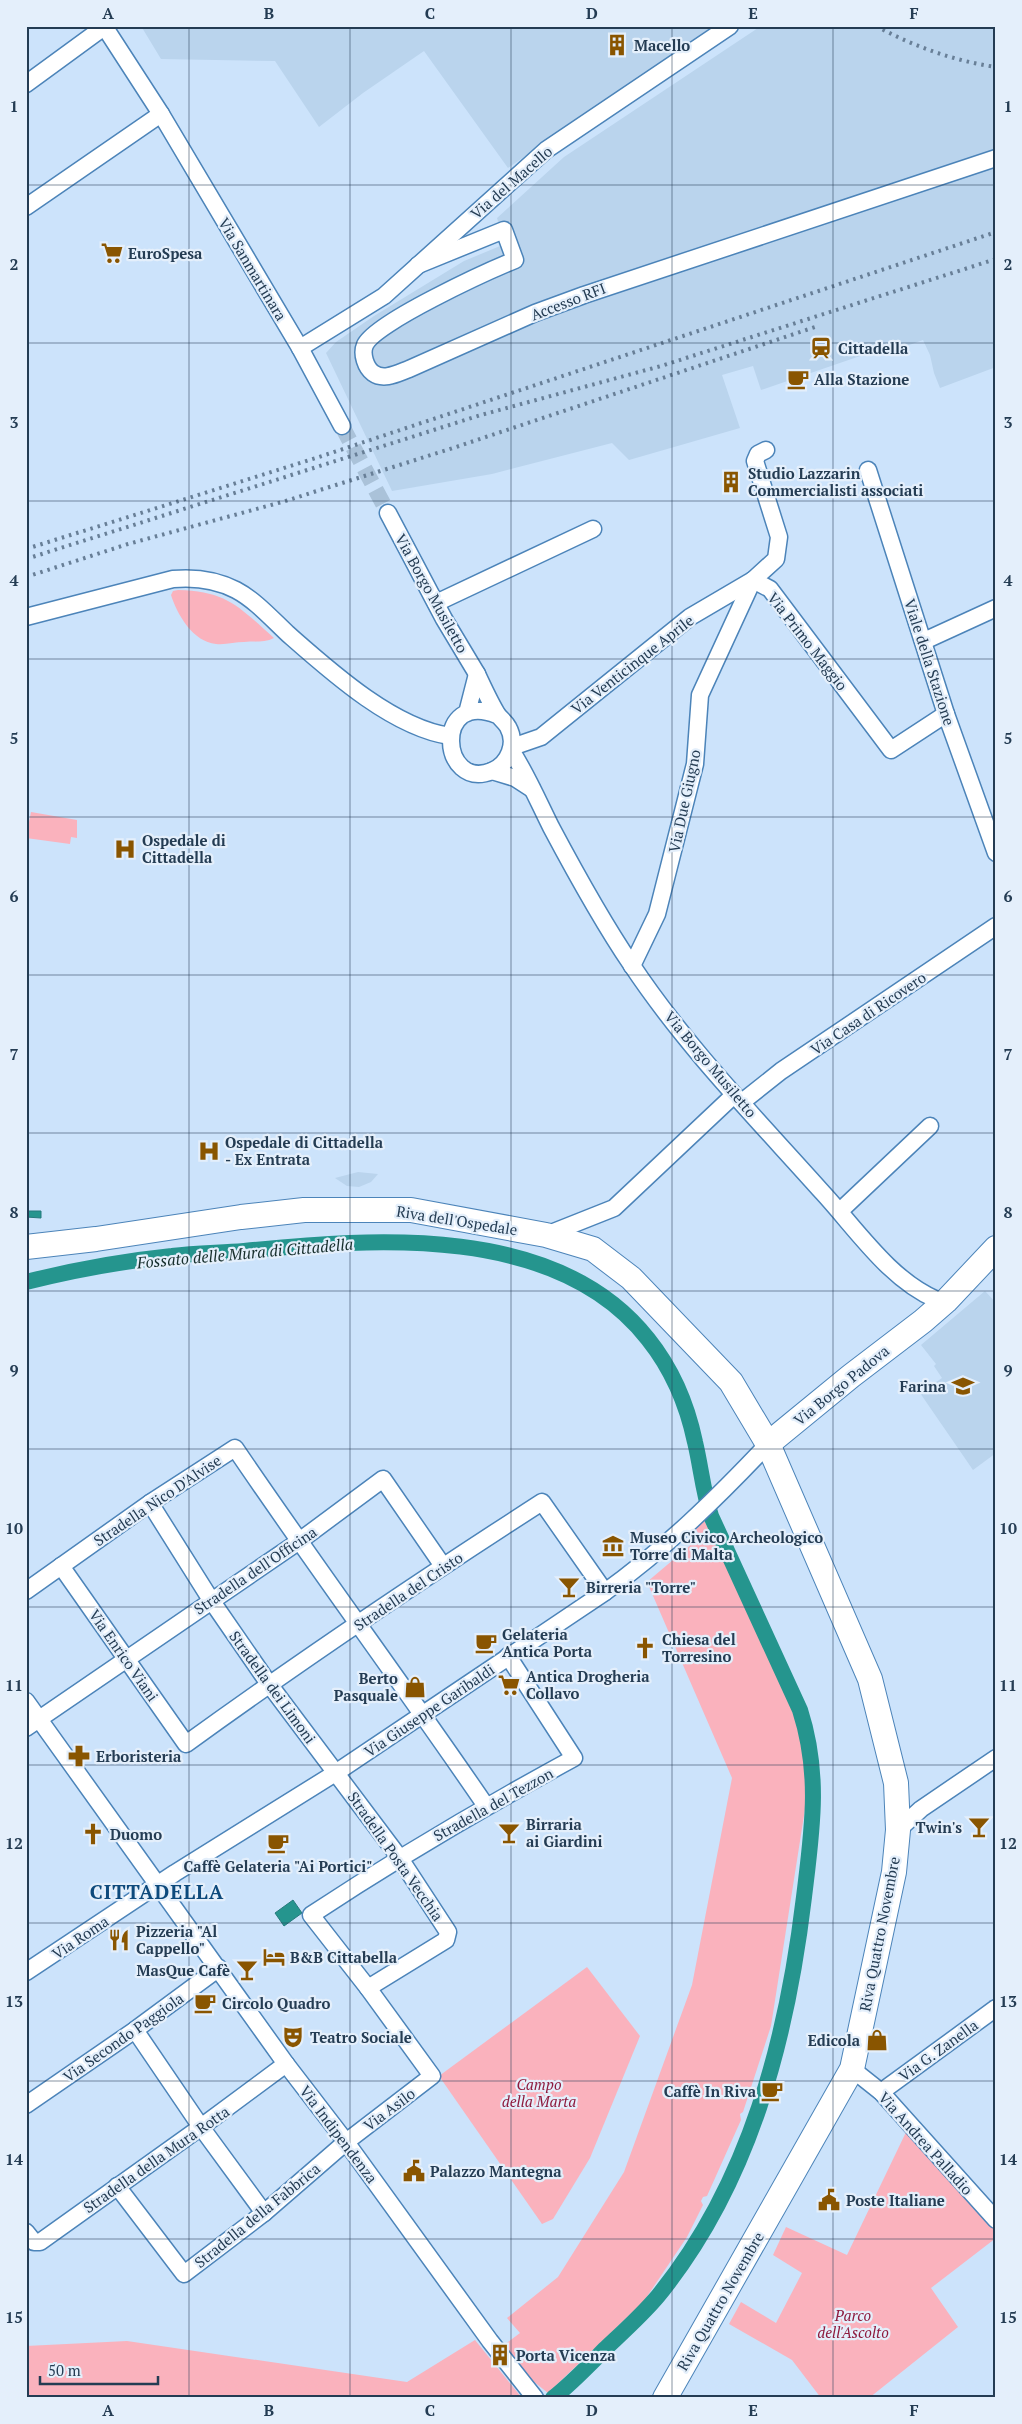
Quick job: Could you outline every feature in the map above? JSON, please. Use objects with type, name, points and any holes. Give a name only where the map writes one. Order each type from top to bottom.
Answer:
[{"type":"street","name":"Via del Macello","points":[[300,348],[384,296],[546,150],[730,26]]},
{"type":"street","name":"Via Sanmartinara","points":[[26,84],[104,27],[161,114],[300,348],[342,426]]},
{"type":"street","points":[[26,207],[161,114]]},
{"type":"street","name":"Accesso RFI","points":[[418,265],[501,231],[506,232],[515,260],[464,283],[378,330],[365,345],[363,354],[371,372],[379,377],[390,376],[535,313],[584,295],[996,158]]},
{"type":"street","name":"Via Primo Maggio","points":[[766,450],[758,454],[754,461],[779,537],[776,559],[753,580],[770,589],[891,750],[946,714]]},
{"type":"street","name":"Viale della Stazione","points":[[868,470],[946,714],[996,853]]},
{"type":"street","name":"Via Borgo Musiletto","points":[[388,513],[436,603],[478,674],[497,715]]},
{"type":"street","points":[[436,603],[593,529]]},
{"type":"street","points":[[26,617],[173,579],[211,580],[236,590],[260,607],[325,666],[359,692],[416,728],[433,734],[450,736]]},
{"type":"street","name":"Via Venticinque Aprile","points":[[511,748],[541,737],[690,617],[753,580]]},
{"type":"street","name":"Via Due Giugno","points":[[632,966],[657,914],[695,764],[700,695],[753,580]]},
{"type":"street","points":[[924,641],[996,608]]},
{"type":"street","points":[[467,713],[487,711],[497,715],[507,725],[511,748],[507,759],[492,771],[482,773],[464,769],[452,755],[450,736],[453,727],[467,713],[478,674]]},
{"type":"street","name":"Via Borgo Musiletto","points":[[511,748],[585,892],[632,966],[698,1054],[880,1258],[921,1294],[946,1295]]},
{"type":"street","points":[[492,771],[515,778],[532,789]]},
{"type":"street","name":"Via Casa di Ricovero","points":[[546,1235],[614,1208],[738,1098],[996,926]]},
{"type":"street","points":[[840,1211],[930,1126]]},
{"type":"street","name":"Riva dell'Ospedale","points":[[26,1247],[304,1210],[411,1210],[546,1235],[594,1249],[631,1278],[731,1382],[768,1444]]},
{"type":"street","name":"Via Borgo Padova","points":[[768,1444],[915,1326],[920,1317],[996,1248]]},
{"type":"street","name":"Via Giuseppe Garibaldi","points":[[158,1884],[337,1772],[631,1574],[690,1524],[768,1444]]},
{"type":"street","name":"Riva Quattro Novembre","points":[[665,2398],[852,2069],[885,1923],[894,1872],[898,1830],[896,1783],[870,1679],[768,1444]]},
{"type":"street","name":"Stradella Nico D'Alvise","points":[[26,1590],[150,1503],[235,1448],[298,1542],[423,1714],[486,1806]]},
{"type":"street","name":"Stradella dell'Officina","points":[[33,1724],[298,1542],[383,1479],[442,1566]]},
{"type":"street","name":"Stradella del Cristo","points":[[186,1744],[269,1684],[442,1566],[542,1502],[605,1592]]},
{"type":"street","name":"Stradella dei Limoni","points":[[150,1503],[211,1600],[269,1684],[337,1772]]},
{"type":"street","name":"Via Enrico Viani","points":[[61,1566],[186,1744]]},
{"type":"street","name":"Stradella del Tezzon","points":[[368,1988],[310,1915],[399,1857],[486,1806],[574,1758],[508,1656]]},
{"type":"street","name":"Via Indipendenza","points":[[26,1701],[33,1724],[158,1884],[286,2064],[346,2142],[490,2341],[535,2398]]},
{"type":"street","points":[[898,1830],[921,1809],[996,1758]]},
{"type":"street","name":"Stradella Posta Vecchia","points":[[337,1772],[399,1857],[448,1932],[449,1937],[368,1988]]},
{"type":"street","name":"Via Roma","points":[[26,1972],[158,1884]]},
{"type":"street","name":"Via Secondo Paggiola","points":[[26,2105],[135,2030],[219,1968]]},
{"type":"street","name":"Via Asilo","points":[[346,2142],[432,2076],[368,1988]]},
{"type":"street","name":"Via G. Zanella","points":[[880,2092],[996,2008]]},
{"type":"street","points":[[135,2030],[201,2127],[264,2213]]},
{"type":"street","name":"Stradella della Mura Rotta","points":[[26,2232],[34,2242],[40,2242],[286,2064]]},
{"type":"street","name":"Via Andrea Palladio","points":[[852,2069],[880,2092],[996,2220]]},
{"type":"street","name":"Stradella della Fabbrica","points":[[117,2186],[184,2274],[264,2213],[346,2142]]},
{"type":"shaded area","points":[[141,26],[713,26],[508,168],[424,51],[363,93],[319,127],[275,61],[161,59]]},
{"type":"shaded area","points":[[761,26],[996,26],[996,367],[940,388],[930,355],[923,340],[901,348],[898,343],[761,390],[753,366],[722,375],[740,428],[629,460],[612,443],[492,474],[392,491],[326,353],[336,342],[374,316],[464,261],[505,244],[497,218],[564,157]]},
{"type":"shaded area","points":[[358,1172],[378,1174],[371,1182],[359,1187],[347,1186],[335,1178]]},
{"type":"shaded area","points":[[26,1211],[41,1211],[41,1218],[26,1217]]},
{"type":"shaded area","name":"Farina","points":[[985,1291],[996,1303],[996,1453],[973,1470],[920,1393],[942,1378],[934,1366],[936,1364],[921,1345]]},
{"type":"shaded area","points":[[293,1900],[302,1913],[284,1926],[275,1913]]},
{"type":"green space","points":[[173,591],[195,591],[221,597],[241,609],[274,638],[263,641],[216,644],[200,638],[187,626],[177,610],[171,595]]},
{"type":"green space","points":[[31,812],[77,820],[77,838],[71,837],[70,844],[26,838],[26,822],[29,822]]},
{"type":"green space","points":[[703,1518],[784,1687],[803,1741],[808,1790],[771,2026],[743,2112],[740,2114],[741,2120],[707,2196],[703,2197],[701,2201],[703,2205],[687,2237],[644,2301],[548,2393],[533,2381],[504,2345],[520,2333],[507,2318],[558,2277],[624,2172],[692,1985],[732,1778],[647,1582],[700,1537],[695,1527]]},
{"type":"green space","name":"Campo della Marta","points":[[587,1967],[640,2036],[590,2158],[553,2219],[542,2224],[439,2076]]},
{"type":"green space","name":"Parco dell'Ascolto","points":[[908,2128],[996,2226],[996,2238],[931,2288],[958,2327],[869,2398],[821,2398],[792,2360],[729,2324],[741,2302],[776,2323],[802,2273],[773,2255],[786,2227],[847,2255]]},
{"type":"green space","points":[[475,2340],[522,2398],[26,2398],[26,2346],[127,2341],[407,2382]]},
{"type":"waterway","name":"Fossato delle Mura di Cittadella","points":[[26,1282],[117,1263],[190,1254],[349,1243],[405,1243],[461,1247],[514,1257],[565,1274],[610,1301],[657,1350],[678,1388],[692,1428],[711,1516],[800,1710],[807,1734],[813,1780],[810,1849],[797,1950],[775,2056],[740,2158],[717,2206],[690,2252],[658,2296],[633,2323],[553,2398]]},
{"type":"tunnel","points":[[342,426],[388,513]]},
{"type":"railway","points":[[876,26],[934,52],[996,67]]},
{"type":"railway","points":[[26,549],[316,458],[996,232]]},
{"type":"railway","points":[[26,559],[481,415],[661,366],[996,259]]},
{"type":"railway","points":[[26,577],[128,544],[282,502],[447,450],[815,327]]},
{"type":"place","name":"Macello","points":[[617,45]]},
{"type":"place","name":"EuroSpesa","points":[[112,253]]},
{"type":"place","name":"Cittadella","points":[[821,348]]},
{"type":"place","name":"Alla Stazione","points":[[798,379]]},
{"type":"place","name":"Studio Lazzarin Commercialisti associati","points":[[731,482]]},
{"type":"place","name":"Ospedale di Cittadella","points":[[125,849]]},
{"type":"place","name":"Ospedale di Cittadella - Ex Entrata","points":[[209,1151]]},
{"type":"place","name":"Farina","points":[[963,1386]]},
{"type":"place","name":"Museo Civico Archeologico Torre di Malta","points":[[613,1546]]},
{"type":"place","name":"Birreria \"Torre\"","points":[[569,1587]]},
{"type":"place","name":"Gelateria Antica Porta","points":[[486,1643]]},
{"type":"place","name":"Chiesa del Torresino","points":[[645,1648]]},
{"type":"place","name":"Antica Drogheria Collavo","points":[[509,1685]]},
{"type":"place","name":"Berto Pasquale","points":[[415,1687]]},
{"type":"place","name":"Erboristeria","points":[[79,1756]]},
{"type":"place","name":"Twin's","points":[[979,1827]]},
{"type":"place","name":"Birraria ai Giardini","points":[[509,1833]]},
{"type":"place","name":"Duomo","points":[[93,1834]]},
{"type":"place","name":"Caffè Gelateria \"Ai Portici\"","points":[[278,1843]]},
{"type":"place","name":"Pizzeria \"Al Cappello\"","points":[[119,1940]]},
{"type":"place","name":"B&B Cittabella","points":[[274,1957]]},
{"type":"place","name":"MasQue Cafè","points":[[247,1970]]},
{"type":"place","name":"Circolo Quadro","points":[[205,2003]]},
{"type":"place","name":"Teatro Sociale","points":[[293,2037]]},
{"type":"place","name":"Edicola","points":[[877,2040]]},
{"type":"place","name":"Caffè In Riva","points":[[772,2091]]},
{"type":"place","name":"Palazzo Mantegna","points":[[414,2171]]},
{"type":"place","name":"Poste Italiane","points":[[829,2200]]},
{"type":"place","name":"Porta Vicenza","points":[[500,2355]]},
{"type":"district","name":"CITTADELLA","points":[[157,1891]]}]
